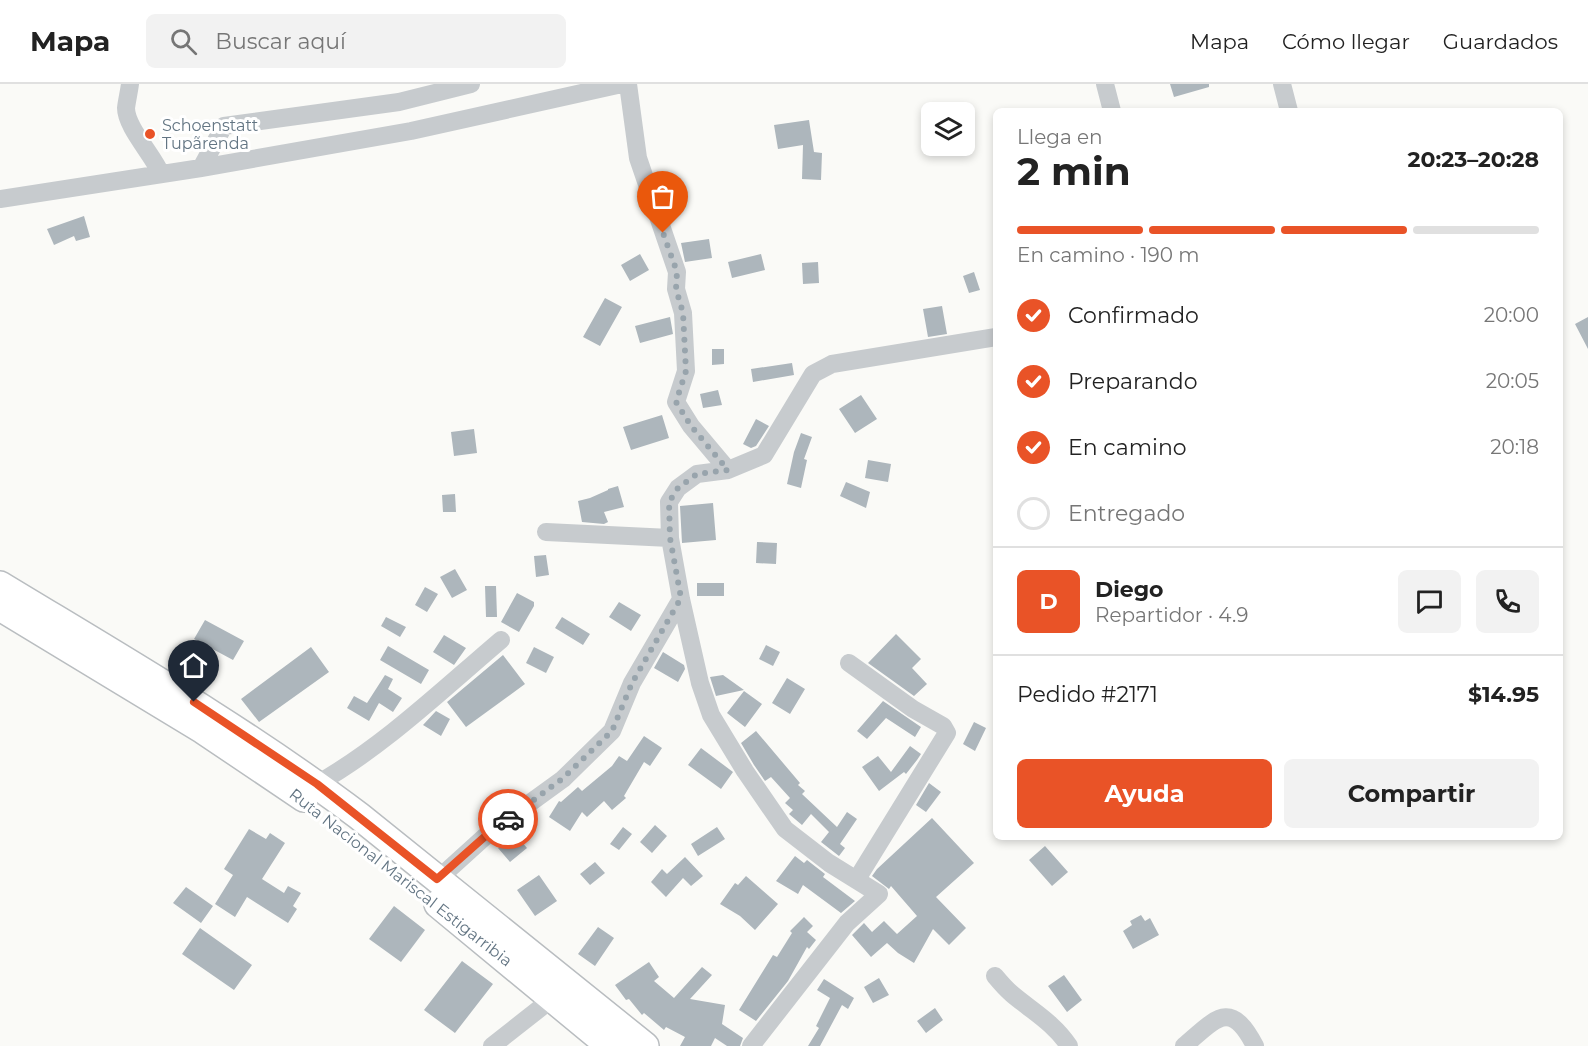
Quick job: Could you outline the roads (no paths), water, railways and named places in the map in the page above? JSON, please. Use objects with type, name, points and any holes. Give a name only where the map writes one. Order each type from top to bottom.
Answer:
[{"type":"highway","name":"Ruta Nacional Mariscal Estigarribia","points":[[0,585],[214,714],[317,784],[645,1046]]},
{"type":"highway","name":"Ruta Nacional Mariscal Estigarribia","points":[[0,607],[203,730],[304,799],[357,838],[610,1046]]},
{"type":"street","points":[[130,84],[126,110],[134,130],[154,159],[161,174]]},
{"type":"street","points":[[201,168],[224,126],[399,102],[471,84]]},
{"type":"street","points":[[0,199],[201,168],[411,131],[622,84]]},
{"type":"street","points":[[628,84],[638,158],[677,272],[676,289],[683,313],[686,371],[676,402],[691,426],[728,470]]},
{"type":"street","points":[[1105,84],[1112,108]]},
{"type":"street","points":[[1282,84],[1288,108]]},
{"type":"street","points":[[752,1046],[846,923],[879,894],[830,863],[785,829],[745,771],[711,715],[700,682],[681,598],[670,538],[669,502],[678,488],[697,474],[728,470],[764,455],[813,374],[832,364],[993,337]]},
{"type":"street","points":[[546,532],[670,538]]},
{"type":"street","points":[[437,879],[490,832],[562,779],[612,731],[632,683],[681,598]]},
{"type":"street","points":[[317,784],[344,769],[389,734],[501,640]]},
{"type":"street","points":[[849,663],[913,709],[942,726],[946,733],[857,879]]},
{"type":"street","points":[[995,976],[1012,994],[1041,1015],[1060,1033],[1069,1046]]},
{"type":"street","points":[[492,1046],[553,999]]},
{"type":"street","points":[[1184,1046],[1220,1018],[1229,1017],[1242,1024],[1255,1046]]},
{"type":"place","name":"Schoenstatt Tupãrenda","points":[[150,134]]}]
